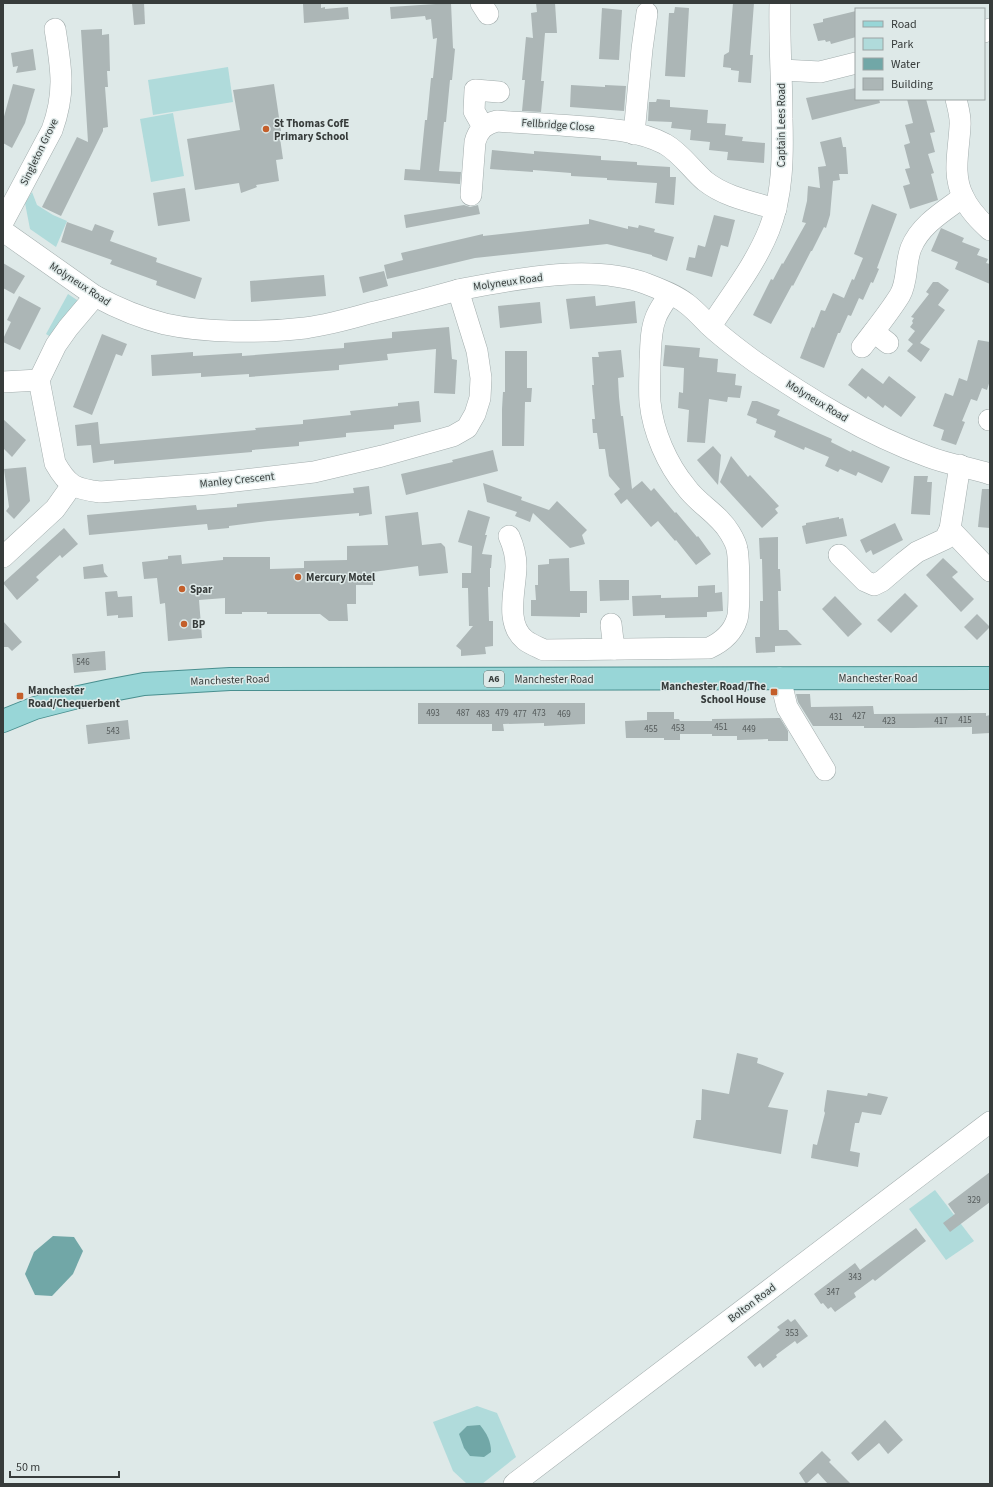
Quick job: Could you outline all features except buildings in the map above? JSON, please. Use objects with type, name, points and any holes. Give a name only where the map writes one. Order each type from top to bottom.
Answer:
[{"type":"main road","name":"Manchester Road","points":[[3,721],[35,708],[74,698],[144,684],[222,680],[990,678]]},
{"type":"street","name":"Captain Lees Road","points":[[711,326],[761,249],[770,229],[776,209],[781,178],[783,150],[780,3]]},
{"type":"street","points":[[634,134],[647,13]]},
{"type":"street","name":"Singleton Grove","points":[[3,222],[52,130],[58,115],[61,99],[61,79],[55,29]]},
{"type":"street","points":[[782,70],[820,72],[855,63]]},
{"type":"street","points":[[472,196],[475,142],[477,134],[483,127],[474,111],[475,90],[499,92]]},
{"type":"street","points":[[956,100],[960,125],[957,170],[958,184],[963,197],[971,210],[990,230]]},
{"type":"street","name":"Fellbridge Close","points":[[483,127],[497,121],[591,127],[634,134],[666,144],[706,181],[718,190],[747,201],[776,209]]},
{"type":"street","points":[[874,341],[904,286],[911,248],[918,236],[929,223],[963,197]]},
{"type":"street","name":"Molyneux Road","points":[[3,231],[95,296],[110,304],[166,324],[196,329],[265,330],[305,328],[336,322],[458,290],[510,281],[576,274],[602,274],[624,278],[646,284],[687,304],[746,355],[820,405],[876,436],[930,458],[990,474]]},
{"type":"street","name":"Manley Crescent","points":[[72,485],[86,490],[100,492],[209,484],[314,472],[382,456],[454,436],[467,428],[475,414],[480,398],[481,378],[477,351],[458,290]]},
{"type":"street","points":[[509,536],[522,553],[516,566],[513,612],[514,622],[517,631],[524,639],[544,650],[709,648],[718,644],[733,629],[738,617],[737,550],[734,540],[722,522],[690,493],[681,482],[664,450],[657,434],[652,416],[650,388],[652,337],[655,318],[669,294]]},
{"type":"street","points":[[3,557],[55,509],[72,485],[62,475],[55,463],[39,380],[60,339],[95,296]]},
{"type":"street","points":[[3,382],[39,380]]},
{"type":"street","points":[[839,555],[865,581],[874,585],[882,581],[918,552],[945,539],[950,529],[960,465]]},
{"type":"street","points":[[950,529],[990,571]]},
{"type":"street","points":[[611,624],[614,649]]},
{"type":"street","points":[[780,678],[787,707],[825,770]]},
{"type":"street","name":"Bolton Road","points":[[514,1484],[990,1122]]},
{"type":"green space","points":[[228,67],[233,102],[153,115],[148,80]]},
{"type":"green space","points":[[173,113],[184,176],[151,182],[140,119]]},
{"type":"green space","points":[[32,192],[37,205],[53,215],[67,221],[56,247],[30,229],[25,203]]},
{"type":"green space","points":[[68,294],[80,302],[54,339],[46,334]]},
{"type":"green space","points":[[935,1190],[974,1241],[946,1260],[909,1209]]},
{"type":"green space","points":[[477,1406],[497,1413],[516,1457],[482,1484],[467,1484],[453,1471],[433,1422]]},
{"type":"water","points":[[53,1236],[74,1237],[83,1251],[73,1274],[52,1296],[35,1295],[25,1274],[34,1252]]},
{"type":"water","points":[[480,1425],[488,1438],[491,1452],[484,1457],[470,1456],[464,1448],[459,1434],[467,1426]]},
{"type":"place","name":"St Thomas CofE Primary School","points":[[266,129]]},
{"type":"place","name":"Mercury Motel","points":[[298,577]]},
{"type":"place","name":"Spar","points":[[182,589]]},
{"type":"place","name":"BP","points":[[184,624]]},
{"type":"place","name":"Manchester Road/The School House","points":[[774,692]]},
{"type":"place","name":"Manchester Road/Chequerbent","points":[[20,696]]}]
